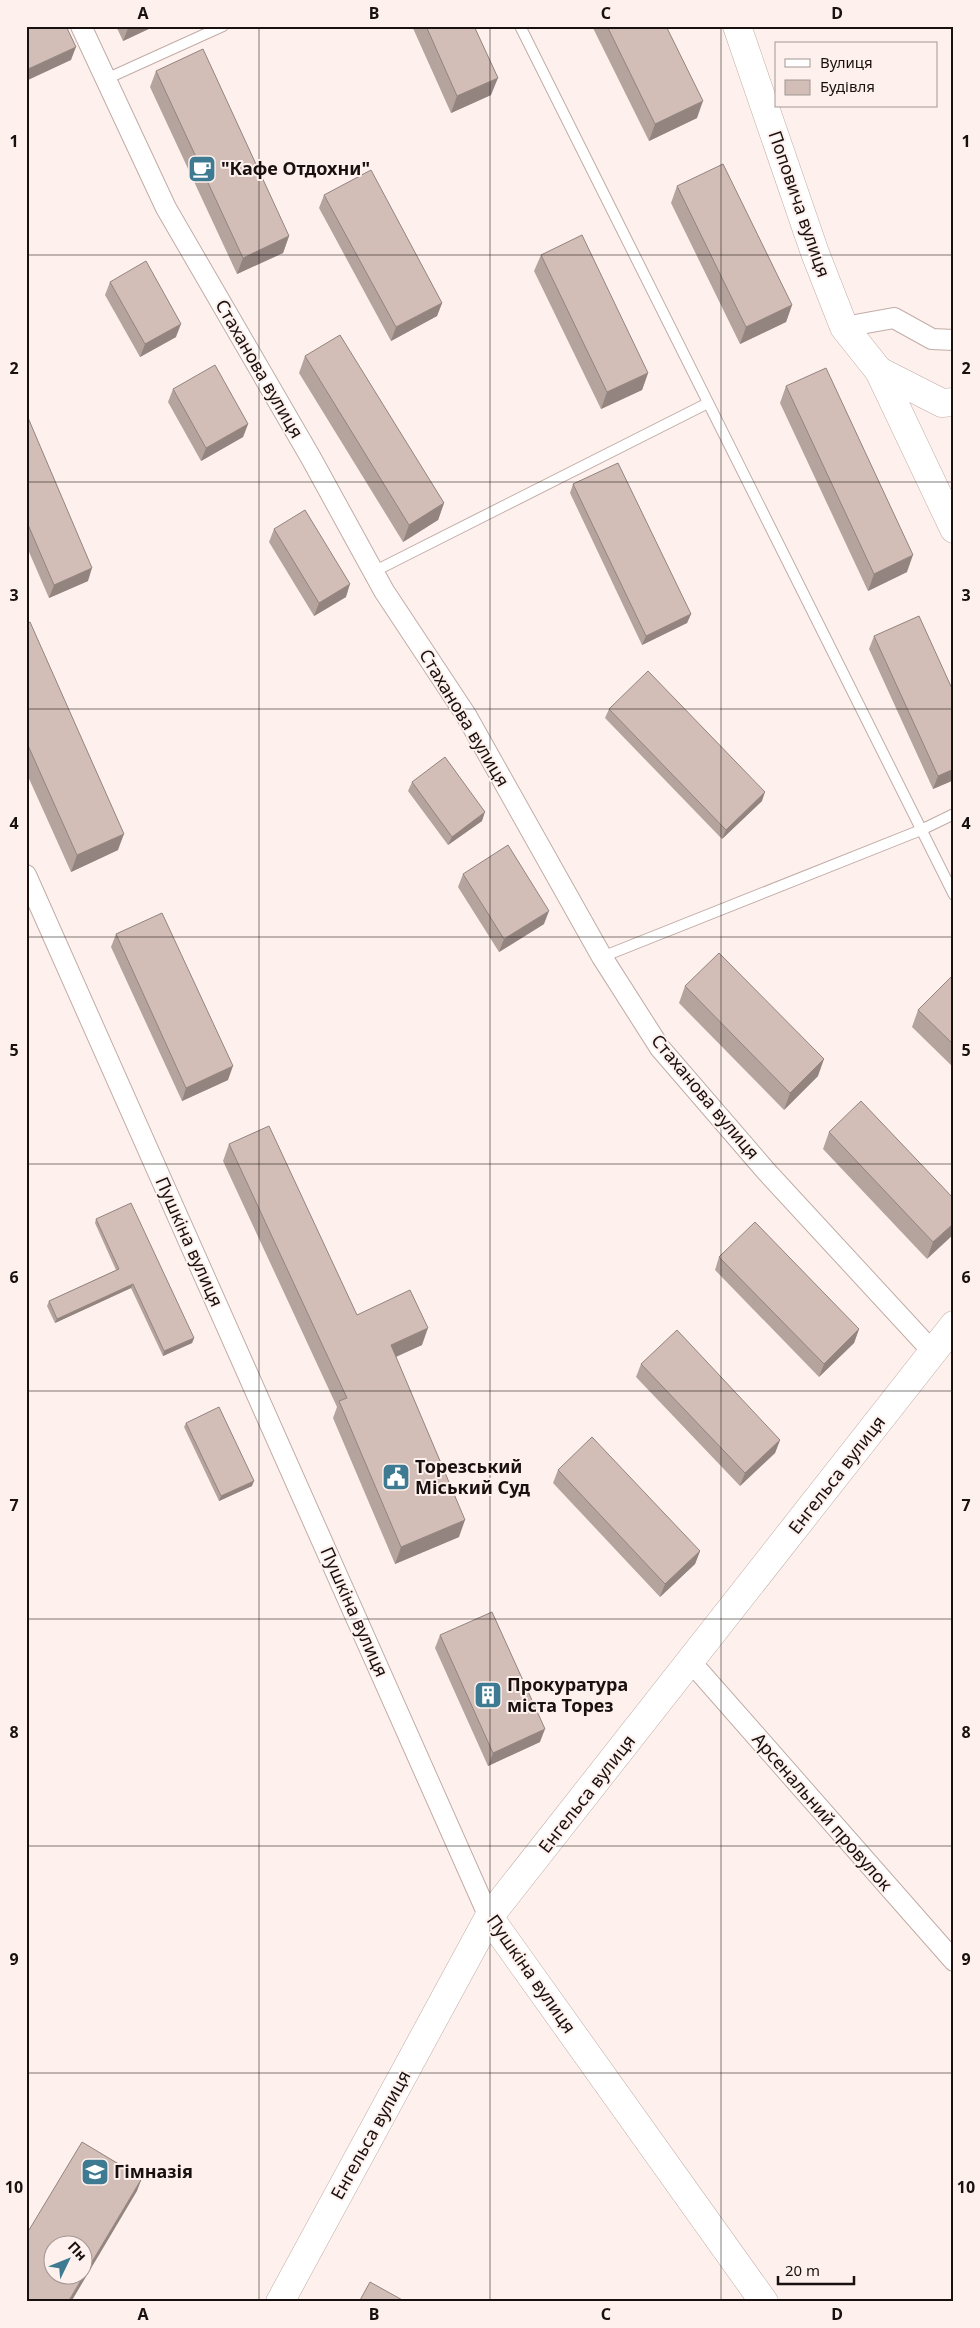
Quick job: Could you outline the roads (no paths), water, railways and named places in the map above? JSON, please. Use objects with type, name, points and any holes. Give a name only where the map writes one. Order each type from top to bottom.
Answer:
[{"type":"street","name":"Стаханова вулиця","points":[[81,26],[166,208],[374,572],[466,715],[602,958],[660,1048],[766,1171],[933,1352]]},
{"type":"street","name":"Поповича вулиця","points":[[737,26],[815,253],[844,327],[879,372]]},
{"type":"street","points":[[844,327],[894,318],[932,339],[954,340]]},
{"type":"street","points":[[879,372],[942,403],[954,402]]},
{"type":"street","points":[[879,372],[954,529]]},
{"type":"street","name":"Пушкіна вулиця","points":[[26,875],[489,1917],[764,2302]]},
{"type":"street","name":"Енгельса вулиця","points":[[280,2302],[489,1917],[954,1325]]},
{"type":"street","name":"Арсенальний провулок","points":[[691,1662],[954,1961]]},
{"type":"lane","points":[[106,79],[223,26]]},
{"type":"lane","points":[[520,26],[954,895]]},
{"type":"lane","points":[[374,572],[708,403]]},
{"type":"lane","points":[[602,958],[921,830],[954,814]]},
{"type":"place","name":"\"Кафе Отдохни\"","points":[[202,169]]},
{"type":"place","name":"Торезський Міський Суд","points":[[396,1477]]},
{"type":"place","name":"Прокуратура міста Торез","points":[[488,1695]]},
{"type":"place","name":"Гімназія","points":[[95,2172]]}]
